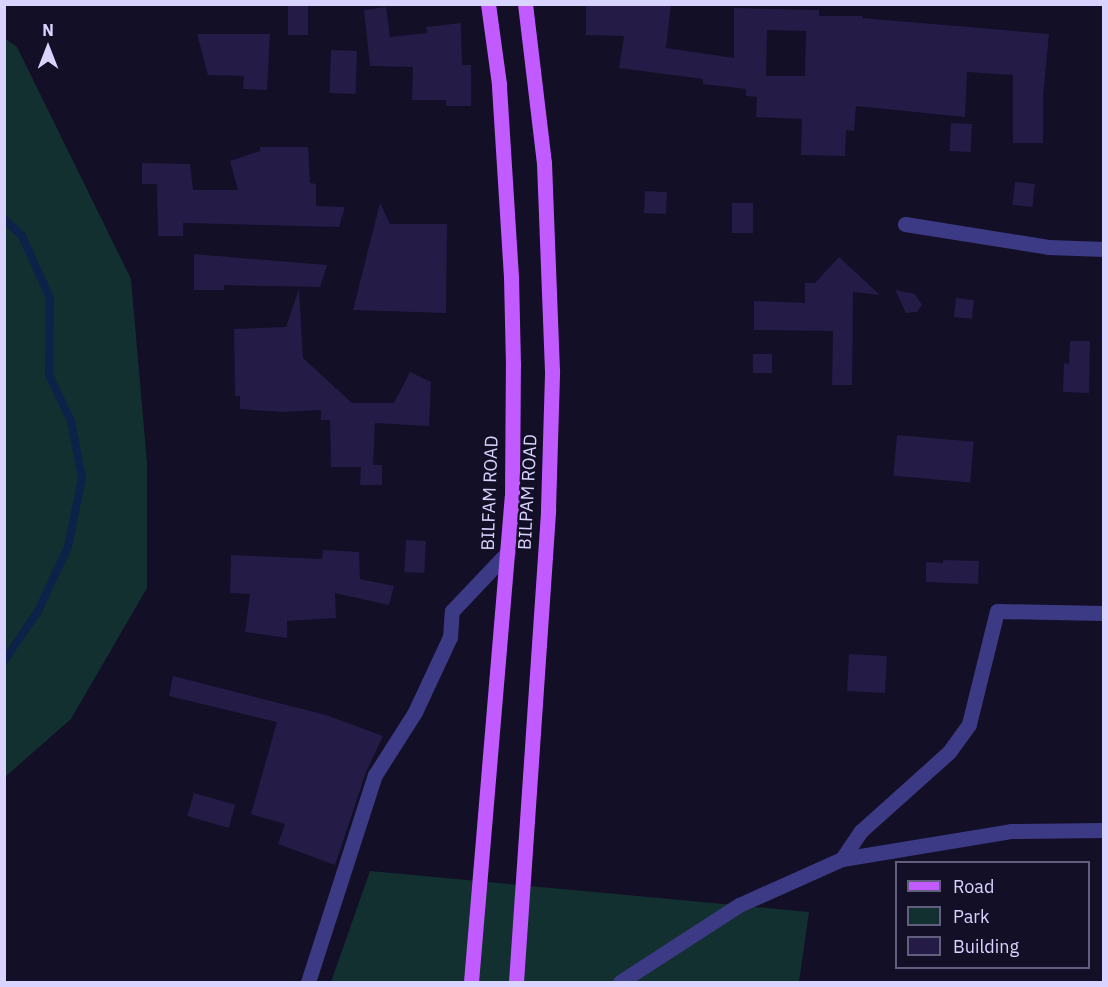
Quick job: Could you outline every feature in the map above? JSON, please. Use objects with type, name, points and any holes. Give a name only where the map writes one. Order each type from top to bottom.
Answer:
[{"type":"main road","name":"BILFAM ROAD","points":[[471,982],[508,552],[513,420],[511,277],[499,84],[488,4]]},
{"type":"main road","name":"BILPAM ROAD","points":[[516,982],[548,509],[552,371],[544,163],[525,4]]},
{"type":"street","points":[[905,224],[1048,247],[1104,249]]},
{"type":"street","points":[[308,982],[375,776],[415,712],[450,637],[452,611],[508,552]]},
{"type":"street","points":[[842,859],[861,831],[949,752],[969,724],[997,611],[1104,613]]},
{"type":"street","points":[[620,982],[739,905],[842,859],[1011,831],[1104,831]]},
{"type":"green space","points":[[4,38],[17,47],[131,279],[147,463],[147,588],[71,719],[5,777]]},
{"type":"green space","points":[[370,871],[809,912],[799,982],[331,982]]},
{"type":"building","points":[[288,4],[308,4],[308,35],[288,35]]},
{"type":"building","points":[[586,4],[671,4],[666,48],[734,58],[734,8],[819,10],[819,16],[862,16],[862,18],[1049,34],[1043,97],[1043,143],[1013,143],[1013,75],[967,72],[965,117],[856,106],[854,131],[846,130],[845,156],[801,155],[802,119],[756,117],[757,97],[746,96],[746,89],[703,84],[703,79],[619,68],[624,36],[586,35]],"holes":[[[767,30],[806,31],[805,76],[766,76]]]},
{"type":"building","points":[[386,7],[390,37],[427,33],[426,27],[461,23],[462,65],[471,65],[471,106],[446,106],[446,100],[412,100],[413,67],[370,66],[364,10]]},
{"type":"building","points":[[197,34],[270,34],[267,90],[243,89],[244,76],[208,75]]},
{"type":"building","points":[[331,50],[357,51],[355,94],[329,93]]},
{"type":"building","points":[[951,123],[972,124],[971,152],[950,151]]},
{"type":"building","points":[[260,147],[308,147],[310,183],[316,184],[316,206],[345,207],[339,227],[183,223],[183,236],[158,236],[157,184],[142,184],[142,163],[190,164],[193,190],[238,190],[230,161],[260,151]]},
{"type":"building","points":[[1015,182],[1035,184],[1032,207],[1013,205]]},
{"type":"building","points":[[645,191],[667,192],[666,214],[644,213]]},
{"type":"building","points":[[380,203],[390,224],[447,224],[446,313],[353,310]]},
{"type":"building","points":[[732,203],[753,203],[753,233],[732,233]]},
{"type":"building","points":[[194,254],[327,265],[320,287],[224,285],[224,290],[194,290]]},
{"type":"building","points":[[839,257],[880,295],[853,292],[852,385],[832,385],[833,331],[754,330],[754,301],[805,303],[805,283],[815,283]]},
{"type":"building","points":[[299,289],[303,358],[352,403],[394,403],[410,372],[431,382],[429,426],[375,423],[373,465],[382,465],[382,485],[360,485],[361,467],[331,467],[330,420],[321,420],[321,410],[282,412],[240,409],[240,396],[235,396],[234,329],[286,327]]},
{"type":"building","points":[[895,290],[915,294],[922,305],[917,312],[906,313]]},
{"type":"building","points":[[956,298],[974,300],[972,319],[954,317]]},
{"type":"building","points":[[1070,341],[1090,341],[1089,393],[1063,392],[1064,363],[1069,364]]},
{"type":"building","points":[[753,354],[772,354],[772,373],[753,373]]},
{"type":"building","points":[[897,435],[974,442],[970,483],[893,476]]},
{"type":"building","points":[[406,540],[426,541],[424,573],[404,572]]},
{"type":"building","points":[[323,550],[359,552],[360,579],[394,586],[389,605],[335,593],[336,618],[287,621],[287,638],[245,632],[250,594],[230,593],[231,555],[322,559]]},
{"type":"building","points":[[943,560],[979,561],[978,584],[926,582],[926,562],[943,563]]},
{"type":"building","points":[[849,654],[887,656],[885,693],[847,691]]},
{"type":"building","points":[[173,676],[326,715],[383,736],[366,772],[335,865],[278,844],[285,824],[251,814],[277,722],[169,696]]},
{"type":"building","points":[[194,793],[235,805],[229,828],[187,816]]},
{"type":"waterway","points":[[4,219],[22,236],[50,298],[49,375],[71,421],[82,478],[68,547],[38,611],[4,661]]}]
